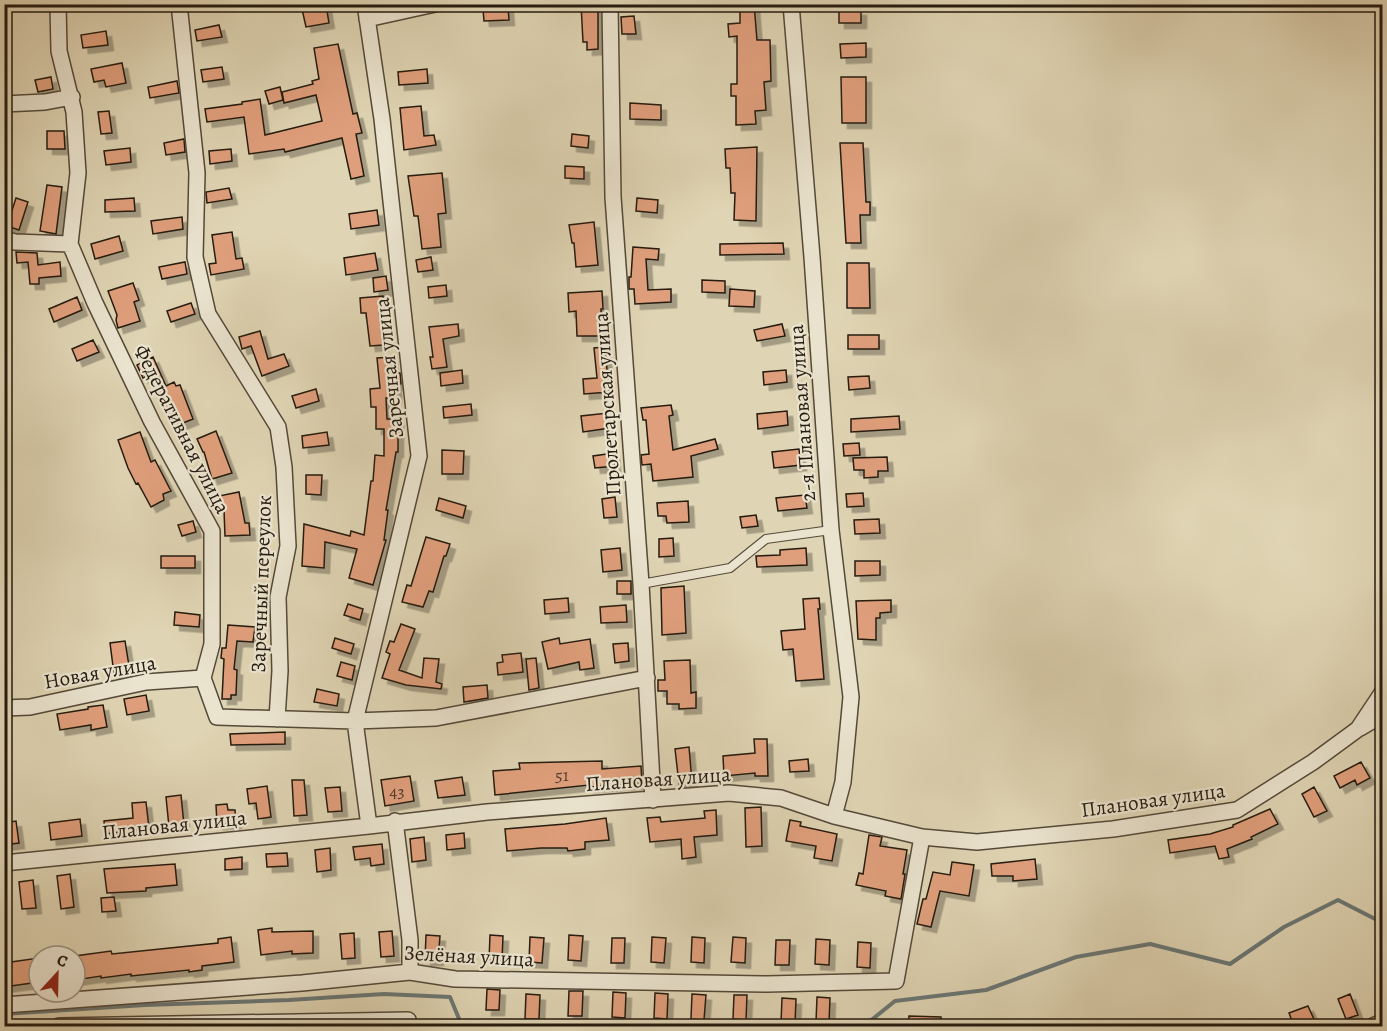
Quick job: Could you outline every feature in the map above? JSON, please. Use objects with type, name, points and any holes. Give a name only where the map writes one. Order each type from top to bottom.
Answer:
[{"type":"street","name":"Федеративная улица","points":[[58,4],[59,51],[72,97],[78,173],[70,244],[95,303],[152,422],[212,531],[212,644],[203,678]]},
{"type":"street","name":"Заречный переулок","points":[[179,4],[197,173],[195,257],[208,314],[278,427],[284,467],[288,546],[279,597],[280,671],[277,719]]},
{"type":"street","points":[[366,12],[435,4]]},
{"type":"street","name":"Пролетарская улица","points":[[610,4],[613,197],[641,584],[653,800]]},
{"type":"street","name":"2-я Плановая улица","points":[[791,4],[831,530],[851,697],[843,782],[834,816]]},
{"type":"street","name":"Заречная улица","points":[[366,12],[382,119],[419,456],[355,721],[369,826]]},
{"type":"street","points":[[4,104],[45,102],[72,97]]},
{"type":"street","points":[[4,239],[15,242],[70,244]]},
{"type":"street","points":[[203,678],[216,717],[355,721],[436,718],[646,678]]},
{"type":"street","name":"Новая улица","points":[[4,708],[30,707],[146,682],[203,678]]},
{"type":"street","name":"Плановая улица","points":[[1358,729],[1383,693]]},
{"type":"street","name":"Плановая улица","points":[[4,863],[487,812],[729,793],[781,798],[834,816],[922,837],[977,842],[1113,828],[1237,810],[1312,762],[1358,729],[1383,715]]},
{"type":"street","points":[[395,821],[408,917],[410,972]]},
{"type":"street","name":"Зелёная улица","points":[[4,1005],[302,983],[410,972],[455,979],[767,984],[896,981],[922,837]]},
{"type":"street","points":[[59,1026],[408,1023]]},
{"type":"lane","points":[[641,584],[730,568],[766,539],[831,530]]},
{"type":"building","points":[[581,4],[598,4],[598,49],[587,50],[587,42],[583,42]]},
{"type":"building","points":[[740,4],[754,4],[757,40],[770,40],[771,81],[764,82],[766,110],[755,111],[756,124],[736,125],[736,96],[731,96],[731,84],[737,84],[737,36],[729,37],[728,24],[740,23]]},
{"type":"building","points":[[326,5],[329,23],[306,27],[302,9]]},
{"type":"building","points":[[508,7],[509,20],[484,21],[483,9]]},
{"type":"building","points":[[839,10],[861,10],[861,23],[839,23]]},
{"type":"building","points":[[634,16],[636,34],[622,34],[621,17]]},
{"type":"building","points":[[219,25],[222,37],[197,41],[195,30]]},
{"type":"building","points":[[106,31],[108,45],[83,48],[81,35]]},
{"type":"building","points":[[866,43],[866,57],[841,58],[840,44]]},
{"type":"building","points":[[338,44],[353,114],[357,113],[362,133],[356,134],[364,176],[351,179],[342,138],[285,152],[284,149],[249,154],[244,117],[207,122],[205,109],[260,99],[265,135],[322,121],[316,95],[284,103],[282,92],[313,84],[312,81],[319,79],[314,48]]},
{"type":"building","points":[[122,63],[126,83],[106,87],[104,80],[94,82],[91,69]]},
{"type":"building","points":[[222,67],[224,79],[203,82],[201,70]]},
{"type":"building","points":[[427,69],[428,83],[399,85],[398,72]]},
{"type":"building","points":[[51,77],[53,89],[38,92],[35,80]]},
{"type":"building","points":[[841,77],[866,77],[866,123],[842,123]]},
{"type":"building","points":[[177,81],[179,93],[150,98],[148,87]]},
{"type":"building","points":[[280,87],[283,100],[269,104],[265,91]]},
{"type":"building","points":[[630,103],[661,105],[661,120],[630,119]]},
{"type":"building","points":[[421,106],[424,136],[434,135],[436,145],[404,150],[400,108]]},
{"type":"building","points":[[109,111],[112,133],[101,134],[98,112]]},
{"type":"building","points":[[47,131],[64,131],[65,149],[47,149]]},
{"type":"building","points":[[572,134],[589,136],[588,148],[571,146]]},
{"type":"building","points":[[184,139],[185,152],[166,155],[164,143]]},
{"type":"building","points":[[840,143],[863,143],[866,202],[870,202],[870,215],[860,215],[861,243],[846,243]]},
{"type":"building","points":[[757,147],[756,221],[734,220],[735,193],[731,193],[730,168],[726,168],[725,149]]},
{"type":"building","points":[[130,148],[131,162],[106,165],[104,151]]},
{"type":"building","points":[[231,149],[232,161],[210,164],[209,151]]},
{"type":"building","points":[[565,166],[584,167],[584,179],[565,178]]},
{"type":"building","points":[[442,173],[446,213],[438,214],[441,247],[422,249],[418,216],[414,216],[408,176]]},
{"type":"building","points":[[47,185],[62,187],[56,234],[40,231]]},
{"type":"building","points":[[229,188],[232,199],[207,203],[206,192]]},
{"type":"building","points":[[16,198],[28,202],[19,230],[7,226]]},
{"type":"building","points":[[134,198],[135,211],[105,212],[105,200]]},
{"type":"building","points":[[637,198],[658,200],[657,213],[636,211]]},
{"type":"building","points":[[377,210],[379,225],[351,229],[349,214]]},
{"type":"building","points":[[182,217],[183,229],[153,234],[151,221]]},
{"type":"building","points":[[594,222],[598,265],[576,267],[574,243],[572,243],[569,225]]},
{"type":"building","points":[[232,232],[236,259],[242,258],[244,269],[211,275],[209,264],[216,263],[212,235]]},
{"type":"building","points":[[119,236],[123,251],[95,259],[91,244]]},
{"type":"building","points":[[783,243],[784,254],[720,255],[720,244]]},
{"type":"building","points":[[633,247],[659,249],[658,260],[646,259],[648,290],[671,289],[671,302],[635,304],[634,289],[629,289]]},
{"type":"building","points":[[16,252],[37,253],[38,265],[60,262],[61,276],[39,278],[39,284],[30,284],[28,262],[17,263]]},
{"type":"building","points":[[375,253],[378,270],[346,275],[344,258]]},
{"type":"building","points":[[431,257],[433,270],[418,272],[416,260]]},
{"type":"building","points":[[185,262],[187,274],[162,279],[159,267]]},
{"type":"building","points":[[847,263],[869,263],[870,308],[847,308]]},
{"type":"building","points":[[386,276],[388,290],[374,292],[373,278]]},
{"type":"building","points":[[702,280],[725,281],[725,293],[702,292]]},
{"type":"building","points":[[133,283],[139,300],[134,302],[140,321],[118,328],[117,315],[108,291]]},
{"type":"building","points":[[446,285],[447,296],[429,298],[428,287]]},
{"type":"building","points":[[730,289],[755,291],[754,307],[729,306]]},
{"type":"building","points":[[602,291],[601,336],[577,336],[576,311],[569,312],[568,293]]},
{"type":"building","points":[[383,296],[385,311],[379,312],[383,345],[370,346],[366,313],[361,313],[360,298]]},
{"type":"building","points":[[77,297],[82,310],[54,322],[49,309]]},
{"type":"building","points":[[191,303],[195,314],[171,322],[167,311]]},
{"type":"building","points":[[458,324],[459,336],[443,339],[447,367],[432,369],[430,357],[433,357],[429,327]]},
{"type":"building","points":[[782,324],[785,336],[757,341],[754,330]]},
{"type":"building","points":[[260,331],[268,359],[284,354],[289,366],[262,376],[251,346],[242,349],[239,337]]},
{"type":"building","points":[[848,335],[879,335],[879,349],[848,349]]},
{"type":"building","points":[[93,340],[99,352],[77,361],[72,349]]},
{"type":"building","points":[[605,347],[609,392],[584,394],[583,379],[597,378],[594,348]]},
{"type":"building","points":[[153,357],[166,386],[174,382],[176,386],[180,385],[193,419],[178,425],[168,400],[162,403],[149,375],[143,378],[137,365]]},
{"type":"building","points":[[392,357],[393,373],[400,373],[401,384],[396,385],[396,398],[386,398],[387,419],[398,419],[398,452],[396,452],[386,510],[388,510],[384,540],[386,540],[373,585],[349,578],[357,549],[325,542],[324,568],[302,566],[304,524],[350,536],[351,531],[364,535],[375,455],[384,456],[384,429],[376,429],[376,407],[371,407],[370,389],[380,388],[377,358]]},
{"type":"building","points":[[462,370],[463,383],[441,386],[440,373]]},
{"type":"building","points":[[786,370],[787,382],[764,385],[763,372]]},
{"type":"building","points":[[869,376],[870,388],[849,390],[848,377]]},
{"type":"building","points":[[316,389],[319,401],[296,408],[292,396]]},
{"type":"building","points":[[471,404],[472,415],[444,418],[443,407]]},
{"type":"building","points":[[671,405],[673,415],[669,416],[673,450],[715,439],[718,449],[691,456],[693,477],[653,481],[651,464],[642,465],[641,455],[649,454],[646,420],[643,420],[641,408]]},
{"type":"building","points":[[787,411],[788,425],[758,429],[757,414]]},
{"type":"building","points":[[608,413],[610,428],[583,432],[581,416]]},
{"type":"building","points":[[899,416],[900,429],[851,432],[851,419]]},
{"type":"building","points":[[216,431],[232,473],[212,479],[204,452],[197,439]]},
{"type":"building","points":[[140,432],[151,462],[155,460],[171,491],[163,494],[164,500],[151,507],[128,468],[118,440]]},
{"type":"building","points":[[327,432],[329,445],[303,448],[302,436]]},
{"type":"building","points":[[859,443],[860,455],[844,456],[843,444]]},
{"type":"building","points":[[799,449],[801,465],[774,468],[772,452]]},
{"type":"building","points":[[442,450],[464,451],[463,474],[442,474]]},
{"type":"building","points":[[614,453],[615,466],[595,468],[593,456]]},
{"type":"building","points":[[887,457],[888,471],[878,471],[878,477],[864,478],[864,470],[854,470],[853,458]]},
{"type":"building","points":[[306,475],[322,475],[321,495],[306,494]]},
{"type":"building","points":[[239,492],[245,523],[249,523],[250,535],[225,536],[224,510],[221,511],[219,496]]},
{"type":"building","points":[[863,493],[864,506],[847,507],[846,494]]},
{"type":"building","points":[[805,495],[807,508],[778,511],[776,498]]},
{"type":"building","points":[[615,497],[617,517],[604,518],[602,499]]},
{"type":"building","points":[[439,498],[466,506],[463,518],[436,510]]},
{"type":"building","points":[[688,501],[689,522],[667,523],[666,516],[658,516],[657,503]]},
{"type":"building","points":[[756,515],[758,526],[742,528],[740,517]]},
{"type":"building","points":[[879,519],[880,533],[855,534],[854,520]]},
{"type":"building","points":[[193,521],[196,532],[182,536],[178,525]]},
{"type":"building","points":[[426,537],[450,544],[433,592],[429,591],[423,607],[402,602],[407,585],[411,586]]},
{"type":"building","points":[[673,538],[674,556],[659,557],[659,539]]},
{"type":"building","points":[[620,548],[622,570],[603,572],[601,550]]},
{"type":"building","points":[[806,548],[807,565],[757,567],[756,556],[780,555],[780,550]]},
{"type":"building","points":[[161,556],[195,556],[195,568],[161,568]]},
{"type":"building","points":[[855,561],[880,561],[880,575],[855,576]]},
{"type":"building","points":[[617,581],[631,581],[631,594],[617,594]]},
{"type":"building","points":[[684,586],[686,633],[662,635],[661,588]]},
{"type":"building","points":[[568,598],[569,612],[545,614],[544,600]]},
{"type":"building","points":[[819,598],[824,679],[796,681],[793,649],[783,650],[781,631],[805,629],[803,599]]},
{"type":"building","points":[[891,600],[891,612],[880,613],[880,618],[876,618],[876,640],[858,639],[856,601]]},
{"type":"building","points":[[348,604],[363,609],[360,620],[344,615]]},
{"type":"building","points":[[626,605],[627,622],[601,623],[600,607]]},
{"type":"building","points":[[175,612],[200,615],[199,627],[174,625]]},
{"type":"building","points":[[401,624],[415,629],[399,670],[422,678],[424,658],[439,659],[436,682],[442,684],[441,689],[406,685],[382,678],[390,654],[386,652],[390,641],[394,642]]},
{"type":"building","points":[[228,625],[255,627],[253,642],[237,641],[234,669],[237,670],[236,695],[231,695],[231,699],[222,699],[224,659],[221,658],[222,648],[226,648]]},
{"type":"building","points":[[335,638],[354,644],[351,654],[332,648]]},
{"type":"building","points":[[559,638],[560,644],[590,639],[594,668],[580,670],[579,662],[548,669],[542,642]]},
{"type":"building","points":[[125,641],[130,672],[114,674],[110,643]]},
{"type":"building","points":[[628,643],[629,661],[615,663],[613,644]]},
{"type":"building","points":[[521,653],[523,672],[498,675],[497,663],[503,662],[502,655]]},
{"type":"building","points":[[536,658],[539,688],[529,690],[526,659]]},
{"type":"building","points":[[690,660],[691,693],[696,692],[696,708],[679,709],[679,704],[667,704],[667,691],[658,691],[658,680],[665,680],[664,661]]},
{"type":"building","points":[[341,662],[355,666],[352,680],[337,676]]},
{"type":"building","points":[[487,685],[488,698],[464,702],[463,687]]},
{"type":"building","points":[[317,689],[339,694],[337,706],[314,702]]},
{"type":"building","points":[[146,695],[149,711],[127,715],[124,699]]},
{"type":"building","points":[[103,705],[107,727],[91,730],[91,725],[60,730],[57,714]]},
{"type":"building","points":[[285,732],[285,744],[231,745],[230,734]]},
{"type":"building","points":[[754,739],[767,739],[768,776],[755,776],[755,773],[724,776],[723,756],[755,753]]},
{"type":"building","points":[[689,747],[692,782],[679,784],[675,749]]},
{"type":"building","points":[[808,759],[809,771],[790,772],[789,761]]},
{"type":"building","points":[[602,761],[602,769],[641,766],[642,783],[589,787],[589,785],[495,795],[493,771],[520,769],[519,763]]},
{"type":"building","points":[[1361,762],[1370,778],[1357,785],[1355,780],[1340,788],[1334,776]]},
{"type":"building","points":[[410,776],[414,801],[385,806],[381,780]]},
{"type":"building","points":[[462,777],[465,795],[438,798],[435,781]]},
{"type":"building","points":[[292,780],[304,780],[307,815],[294,816]]},
{"type":"building","points":[[267,786],[271,817],[258,819],[256,803],[249,804],[247,789]]},
{"type":"building","points":[[340,787],[342,811],[328,812],[325,788]]},
{"type":"building","points":[[1314,787],[1327,811],[1314,817],[1302,794]]},
{"type":"building","points":[[181,795],[184,825],[169,827],[166,797]]},
{"type":"building","points":[[146,802],[149,828],[105,834],[104,821],[133,818],[132,803]]},
{"type":"building","points":[[227,804],[228,810],[235,810],[236,823],[217,824],[216,805]]},
{"type":"building","points":[[761,807],[762,846],[746,847],[745,808]]},
{"type":"building","points":[[1270,809],[1278,824],[1251,837],[1252,839],[1227,849],[1229,857],[1219,859],[1215,846],[1170,853],[1168,840],[1210,834],[1233,827]]},
{"type":"building","points":[[716,810],[717,835],[694,837],[696,857],[682,859],[681,839],[650,842],[647,818],[660,817],[661,822],[705,818],[704,811]]},
{"type":"building","points":[[606,818],[609,840],[585,842],[585,849],[568,851],[567,848],[541,848],[507,851],[505,829]]},
{"type":"building","points":[[80,819],[82,836],[51,840],[49,823]]},
{"type":"building","points":[[790,820],[801,822],[800,826],[837,834],[832,861],[814,858],[816,846],[786,841]]},
{"type":"building","points":[[16,821],[19,843],[4,845],[4,823]]},
{"type":"building","points":[[464,833],[465,848],[447,850],[446,835]]},
{"type":"building","points":[[869,835],[882,837],[880,846],[907,850],[901,899],[885,896],[886,891],[856,885],[859,873],[863,874]]},
{"type":"building","points":[[424,837],[426,860],[412,862],[410,839]]},
{"type":"building","points":[[382,844],[384,864],[371,866],[370,858],[355,860],[353,847]]},
{"type":"building","points":[[330,848],[331,870],[317,872],[315,850]]},
{"type":"building","points":[[287,853],[288,866],[267,867],[266,854]]},
{"type":"building","points":[[242,857],[242,869],[225,870],[225,859]]},
{"type":"building","points":[[1035,859],[1037,879],[1013,881],[1013,876],[992,876],[991,864]]},
{"type":"building","points":[[952,862],[974,865],[969,896],[940,891],[931,927],[917,924],[933,872],[950,875]]},
{"type":"building","points":[[175,864],[177,885],[146,888],[146,891],[107,893],[104,869]]},
{"type":"building","points":[[70,874],[74,907],[61,909],[57,876]]},
{"type":"building","points":[[33,880],[36,908],[22,909],[19,882]]},
{"type":"building","points":[[114,897],[116,911],[102,912],[101,898]]},
{"type":"building","points":[[272,928],[272,932],[313,931],[313,953],[292,954],[292,951],[261,955],[258,930]]},
{"type":"building","points":[[392,931],[394,956],[381,957],[379,932]]},
{"type":"building","points":[[354,933],[355,958],[342,959],[340,934]]},
{"type":"building","points":[[426,935],[440,936],[438,960],[425,960]]},
{"type":"building","points":[[490,935],[503,936],[502,961],[489,960]]},
{"type":"building","points":[[569,935],[583,936],[581,961],[568,960]]},
{"type":"building","points":[[231,937],[234,962],[202,966],[202,970],[189,972],[189,970],[87,978],[87,954],[111,951],[112,954],[218,943],[218,939]]},
{"type":"building","points":[[530,937],[544,938],[542,963],[529,962]]},
{"type":"building","points":[[652,937],[666,938],[664,963],[651,962]]},
{"type":"building","points":[[692,937],[705,938],[704,963],[691,962]]},
{"type":"building","points":[[733,937],[746,938],[745,963],[731,962]]},
{"type":"building","points":[[612,938],[625,938],[624,963],[611,963]]},
{"type":"building","points":[[816,939],[830,940],[829,965],[815,964]]},
{"type":"building","points":[[776,940],[790,940],[789,965],[775,965]]},
{"type":"building","points":[[858,942],[871,943],[870,968],[857,967]]},
{"type":"building","points":[[27,960],[27,984],[4,987],[4,963]]},
{"type":"building","points":[[487,989],[500,990],[499,1010],[486,1010]]},
{"type":"building","points":[[569,991],[583,991],[582,1016],[568,1016]]},
{"type":"building","points":[[613,992],[626,993],[625,1018],[612,1017]]},
{"type":"building","points":[[655,993],[668,994],[667,1019],[654,1018]]},
{"type":"building","points":[[526,994],[540,995],[539,1019],[525,1019]]},
{"type":"building","points":[[692,994],[706,995],[704,1020],[691,1019]]},
{"type":"building","points":[[1350,994],[1358,1015],[1346,1019],[1338,999]]},
{"type":"building","points":[[734,995],[747,995],[746,1020],[733,1019]]},
{"type":"building","points":[[817,997],[830,998],[829,1023],[816,1022]]},
{"type":"building","points":[[782,998],[796,999],[795,1024],[781,1023]]},
{"type":"building","points":[[1308,1006],[1317,1026],[1294,1026],[1289,1013]]},
{"type":"building","points":[[909,1016],[941,1017],[941,1026],[908,1026]]},
{"type":"waterway","points":[[864,1026],[895,1001],[986,990],[1076,957],[1150,944],[1230,964],[1284,927],[1338,900],[1382,921]]},
{"type":"waterway","points":[[4,1014],[384,994],[450,997],[462,1026]]}]
